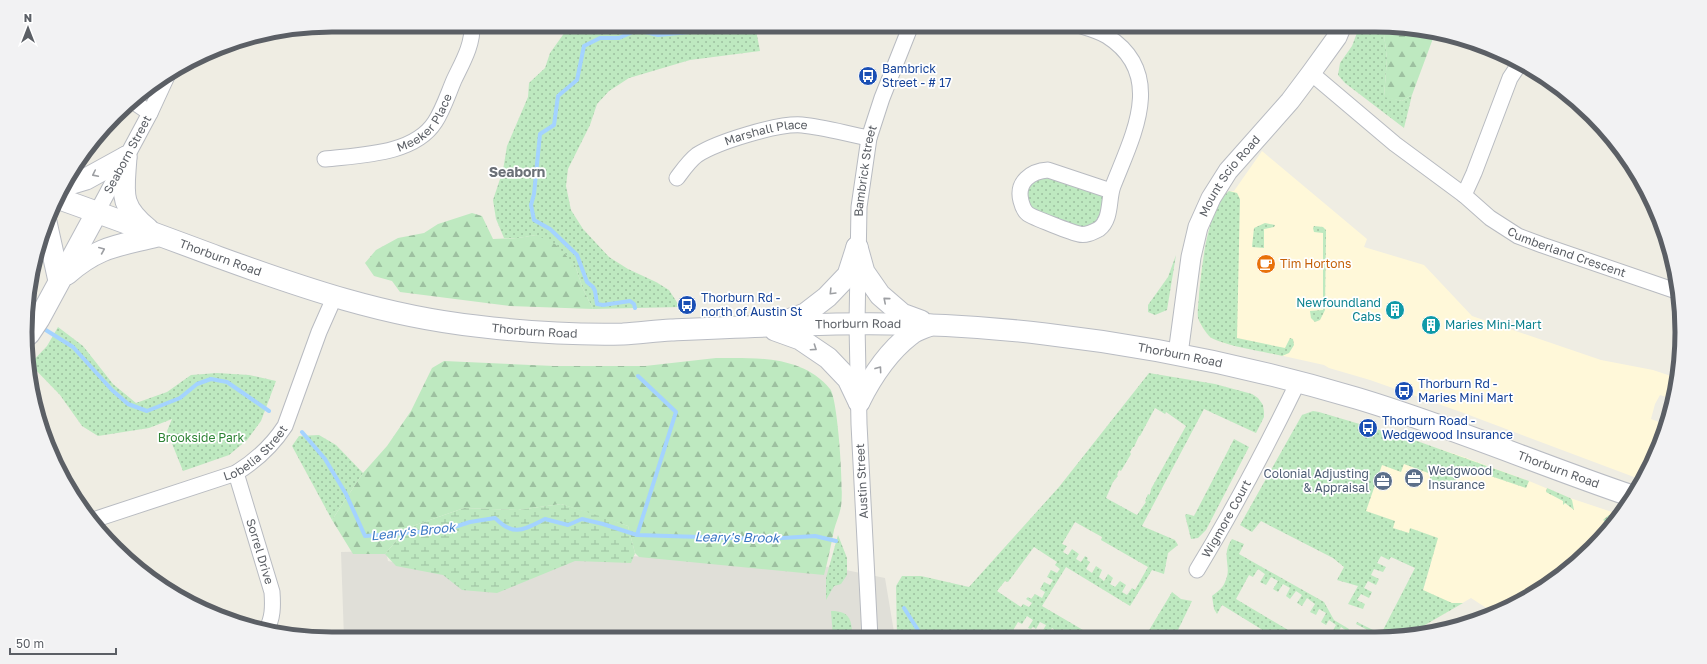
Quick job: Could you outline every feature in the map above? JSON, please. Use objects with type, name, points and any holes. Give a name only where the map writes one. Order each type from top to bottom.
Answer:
[{"type":"main road","points":[[71,184],[86,179],[126,157]]},
{"type":"main road","points":[[126,157],[124,192],[127,204],[135,218],[157,236]]},
{"type":"main road","name":"Thorburn Road","points":[[63,200],[157,236],[334,298],[436,321],[513,330],[623,334],[667,330],[802,325],[931,325],[1045,334],[1178,354],[1298,382],[1357,398],[1423,420],[1627,494]]},
{"type":"main road","points":[[32,329],[97,212]]},
{"type":"main road","points":[[49,234],[59,281]]},
{"type":"main road","points":[[59,281],[83,260],[97,252],[117,245],[157,236]]},
{"type":"main road","points":[[857,247],[864,272],[880,295],[902,314],[931,325]]},
{"type":"main road","points":[[765,327],[805,314],[827,297],[848,275],[857,247]]},
{"type":"main road","points":[[859,402],[868,384],[892,352],[911,334],[931,325]]},
{"type":"main road","points":[[765,327],[800,339],[828,358],[848,379],[859,402]]},
{"type":"street","name":"Meeker Place","points":[[325,159],[392,150],[408,144],[435,123],[469,46],[471,32]]},
{"type":"street","name":"Bambrick Street","points":[[857,324],[857,247],[859,207],[869,138],[882,98],[908,32]]},
{"type":"street","points":[[1097,32],[1105,35],[1118,44],[1129,57],[1136,72],[1140,89],[1140,108],[1137,124],[1111,191],[1107,216],[1100,228],[1090,234],[1079,234],[1028,214],[1023,206],[1020,195],[1022,185],[1028,176],[1039,171],[1048,170],[1111,191]]},
{"type":"street","name":"Mount Scio Road","points":[[1178,354],[1191,257],[1198,227],[1211,198],[1233,165],[1311,74],[1339,32]]},
{"type":"street","points":[[1464,195],[1474,173],[1510,78],[1517,68]]},
{"type":"street","name":"Cumberland Crescent","points":[[1311,74],[1395,144],[1464,195],[1490,218],[1518,236],[1671,289]]},
{"type":"street","name":"Seaborn Street","points":[[97,212],[150,113],[163,84]]},
{"type":"street","points":[[137,104],[150,113]]},
{"type":"street","name":"Marshall Place","points":[[677,178],[684,167],[696,156],[709,148],[779,126],[802,125],[869,138]]},
{"type":"street","name":"Lobelia Street","points":[[97,519],[236,473],[251,464],[265,452],[277,439],[285,426],[319,332],[334,298]]},
{"type":"street","name":"Austin Street","points":[[857,324],[859,402],[870,632]]},
{"type":"street","name":"Wigmore Court","points":[[1197,570],[1225,525],[1268,444],[1298,382]]},
{"type":"street","name":"Sorrel Drive","points":[[236,473],[272,592],[273,610],[269,625]]},
{"type":"shaded area","points":[[1262,151],[1367,239],[1364,247],[1424,265],[1472,316],[1601,360],[1653,370],[1671,376],[1669,389],[1666,397],[1660,395],[1655,404],[1651,419],[1661,423],[1652,447],[1637,478],[1370,380],[1329,368],[1324,365],[1224,343],[1210,337],[1201,325],[1198,317],[1201,273],[1211,223],[1229,191],[1234,191]]},
{"type":"shaded area","points":[[1381,430],[1461,456],[1570,498],[1614,513],[1601,530],[1573,558],[1525,592],[1489,610],[1471,598],[1419,628],[1412,629],[1432,559],[1361,534]]},
{"type":"shaded area","points":[[386,551],[388,561],[442,572],[572,557],[630,556],[831,567],[885,578],[894,632],[344,632],[341,552]]},
{"type":"green space","points":[[565,32],[756,32],[760,51],[690,60],[629,78],[609,91],[597,104],[590,125],[568,169],[566,186],[571,210],[583,229],[609,257],[628,269],[669,290],[680,307],[593,309],[583,289],[575,265],[536,235],[518,238],[504,238],[496,219],[493,200],[503,170],[507,146],[528,97],[529,83],[545,68],[550,53]]},
{"type":"green space","points":[[1357,32],[1384,32],[1387,59],[1384,96],[1402,101],[1412,95],[1404,128],[1345,83],[1338,75],[1340,63],[1352,46]]},
{"type":"green space","points":[[1384,32],[1433,38],[1412,95],[1402,101],[1384,97],[1387,59]]},
{"type":"green space","points":[[1039,171],[1111,191],[1110,203],[1090,234],[1028,214],[1022,185]]},
{"type":"green space","points":[[1229,191],[1237,193],[1240,199],[1237,338],[1285,348],[1290,338],[1293,339],[1294,345],[1289,353],[1282,356],[1232,345],[1214,339],[1207,334],[1198,318],[1200,283],[1207,239],[1215,210]]},
{"type":"green space","points":[[472,213],[482,216],[493,239],[518,238],[536,235],[555,244],[575,265],[583,289],[593,309],[510,306],[400,292],[392,281],[374,276],[365,263],[376,250],[398,238],[424,233],[438,224]]},
{"type":"green space","points":[[1265,223],[1275,225],[1274,227],[1264,229],[1264,248],[1252,247],[1254,228]]},
{"type":"green space","points":[[1314,226],[1323,227],[1326,230],[1325,310],[1320,320],[1315,322],[1311,318],[1310,311],[1323,310],[1323,233],[1314,232]]},
{"type":"green space","points":[[1176,255],[1167,310],[1155,315],[1148,312],[1148,305],[1168,277]]},
{"type":"green space","name":"Brookside Park","points":[[58,327],[83,346],[113,384],[136,403],[167,392],[191,375],[217,373],[249,375],[276,381],[261,421],[247,440],[229,455],[183,471],[167,431],[172,419],[149,428],[98,436],[82,426],[60,395],[35,369],[34,360],[47,346]]},
{"type":"green space","points":[[716,358],[762,359],[792,364],[819,378],[830,389],[836,409],[838,426],[842,497],[824,575],[639,557],[635,553],[628,526],[561,504],[518,510],[464,508],[407,528],[385,554],[353,554],[332,520],[363,473],[387,446],[411,411],[432,368],[444,361],[554,366],[645,366]]},
{"type":"green space","points":[[1149,373],[1215,384],[1252,394],[1258,398],[1263,405],[1264,417],[1256,433],[1204,409],[1142,526],[1175,540],[1178,545],[1168,553],[1164,574],[1152,570],[1130,606],[1066,567],[1042,606],[1086,632],[1058,632],[1052,628],[1050,632],[1042,632],[1046,625],[1040,622],[1036,629],[1033,627],[1031,629],[1028,628],[1033,620],[1027,616],[1022,624],[1018,622],[1012,632],[897,632],[896,586],[902,576],[921,576],[969,587],[1059,487]],"holes":[[[1155,408],[1165,414],[1166,412],[1186,426],[1151,489],[1150,495],[1148,494],[1145,501],[1146,502],[1137,515],[1106,498],[1113,482],[1118,476],[1119,470],[1121,471],[1131,454],[1130,452]],[[1075,522],[1102,537],[1101,540],[1148,567],[1135,590],[1132,588],[1127,595],[1122,592],[1126,585],[1120,581],[1115,587],[1110,584],[1113,578],[1108,574],[1104,581],[1099,577],[1102,570],[1096,566],[1092,573],[1086,569],[1090,562],[1087,560],[1088,558],[1085,556],[1081,562],[1076,559],[1079,554],[1072,549],[1068,555],[1063,552],[1067,546],[1062,544]],[[1034,547],[1057,562],[1055,565],[1060,569],[1057,573],[1051,570],[1047,577],[1053,580],[1050,585],[1044,582],[1040,589],[1045,592],[1042,598],[1035,594],[1031,599],[1028,597],[1026,599],[1032,603],[1029,607],[1023,604],[1021,607],[997,591],[1005,581],[1008,582]]]},
{"type":"green space","points":[[1313,411],[1319,412],[1417,441],[1529,481],[1526,488],[1461,466],[1452,491],[1429,482],[1431,474],[1404,464],[1401,472],[1382,465],[1366,511],[1395,521],[1393,528],[1409,533],[1410,528],[1438,538],[1423,590],[1452,603],[1463,603],[1420,628],[1382,632],[1415,568],[1391,557],[1389,560],[1381,556],[1377,563],[1386,567],[1383,572],[1374,569],[1371,575],[1379,579],[1376,585],[1368,581],[1364,588],[1372,592],[1369,598],[1361,594],[1357,600],[1365,604],[1363,609],[1348,604],[1358,586],[1337,580],[1344,567],[1333,558],[1261,521],[1252,532],[1240,525],[1302,415]]},
{"type":"green space","points":[[319,435],[336,445],[363,473],[332,520],[292,446],[299,436]]},
{"type":"green space","points":[[1234,439],[1249,447],[1206,530],[1198,538],[1191,539],[1185,515],[1187,514],[1194,516]]},
{"type":"green space","points":[[1547,488],[1570,498],[1572,500],[1574,510],[1565,503],[1563,505],[1563,501],[1546,492]]},
{"type":"green space","points":[[561,504],[628,526],[635,553],[631,563],[575,561],[497,593],[462,590],[443,575],[396,566],[385,554],[407,528],[464,508],[518,510]]},
{"type":"green space","points":[[1609,515],[1613,515],[1607,523],[1603,520]]},
{"type":"green space","points":[[838,535],[847,558],[847,575],[841,584],[834,586],[826,600],[826,578]]},
{"type":"green space","points":[[1232,539],[1244,544],[1239,554],[1324,602],[1334,620],[1349,629],[1348,632],[1341,627],[1338,632],[1332,632],[1336,625],[1329,620],[1326,625],[1321,622],[1326,613],[1319,609],[1316,615],[1310,612],[1315,604],[1307,598],[1302,606],[1297,603],[1302,595],[1296,591],[1290,599],[1286,596],[1290,588],[1283,584],[1278,592],[1273,589],[1278,581],[1271,577],[1266,585],[1260,582],[1265,574],[1258,569],[1253,577],[1249,575],[1236,599],[1292,632],[1266,632],[1222,605],[1217,614],[1214,609],[1212,596],[1223,586],[1227,576],[1227,551]]},
{"type":"green space","points":[[1172,592],[1181,599],[1192,601],[1178,630],[1175,632],[1167,630],[1166,632],[1148,632]]},
{"type":"green space","points":[[831,611],[838,611],[849,618],[852,632],[833,632]]},
{"type":"green space","points":[[1357,622],[1377,632],[1371,632],[1356,624]]},
{"type":"waterway","points":[[632,32],[619,38],[600,38],[584,46],[577,80],[558,96],[554,125],[540,134],[534,194],[531,205],[534,220],[550,229],[577,255],[587,282],[595,291],[597,304],[603,305],[630,301],[634,304],[635,308]]},
{"type":"waterway","points":[[645,32],[658,35],[689,32]]},
{"type":"waterway","name":"Leary's Brook","points":[[41,327],[73,347],[112,390],[128,404],[147,411],[180,398],[197,384],[211,379],[227,382],[269,411]]},
{"type":"waterway","points":[[637,535],[676,412],[638,376]]},
{"type":"waterway","name":"Leary's Brook","points":[[302,432],[325,459],[346,494],[365,536],[445,530],[470,522],[495,518],[513,530],[525,529],[545,519],[568,525],[582,519],[637,535],[766,539],[815,536],[836,541]]},
{"type":"waterway","name":"Leary's Brook","points":[[904,608],[919,632]]},
{"type":"place","name":"Bambrick Street - # 17","points":[[868,76]]},
{"type":"place","name":"Tim Hortons","points":[[1266,264]]},
{"type":"place","name":"Thorburn Rd - north of Austin St","points":[[687,305]]},
{"type":"place","name":"Newfoundland Cabs","points":[[1395,310]]},
{"type":"place","name":"Maries Mini-Mart","points":[[1431,325]]},
{"type":"place","name":"Thorburn Rd - Maries Mini Mart","points":[[1404,391]]},
{"type":"place","name":"Thorburn Road - Wedgewood Insurance","points":[[1368,428]]},
{"type":"place","name":"Wedgwood Insurance","points":[[1414,478]]},
{"type":"place","name":"Colonial Adjusting & Appraisal","points":[[1383,481]]},
{"type":"district","name":"Seaborn","points":[[517,172]]}]
